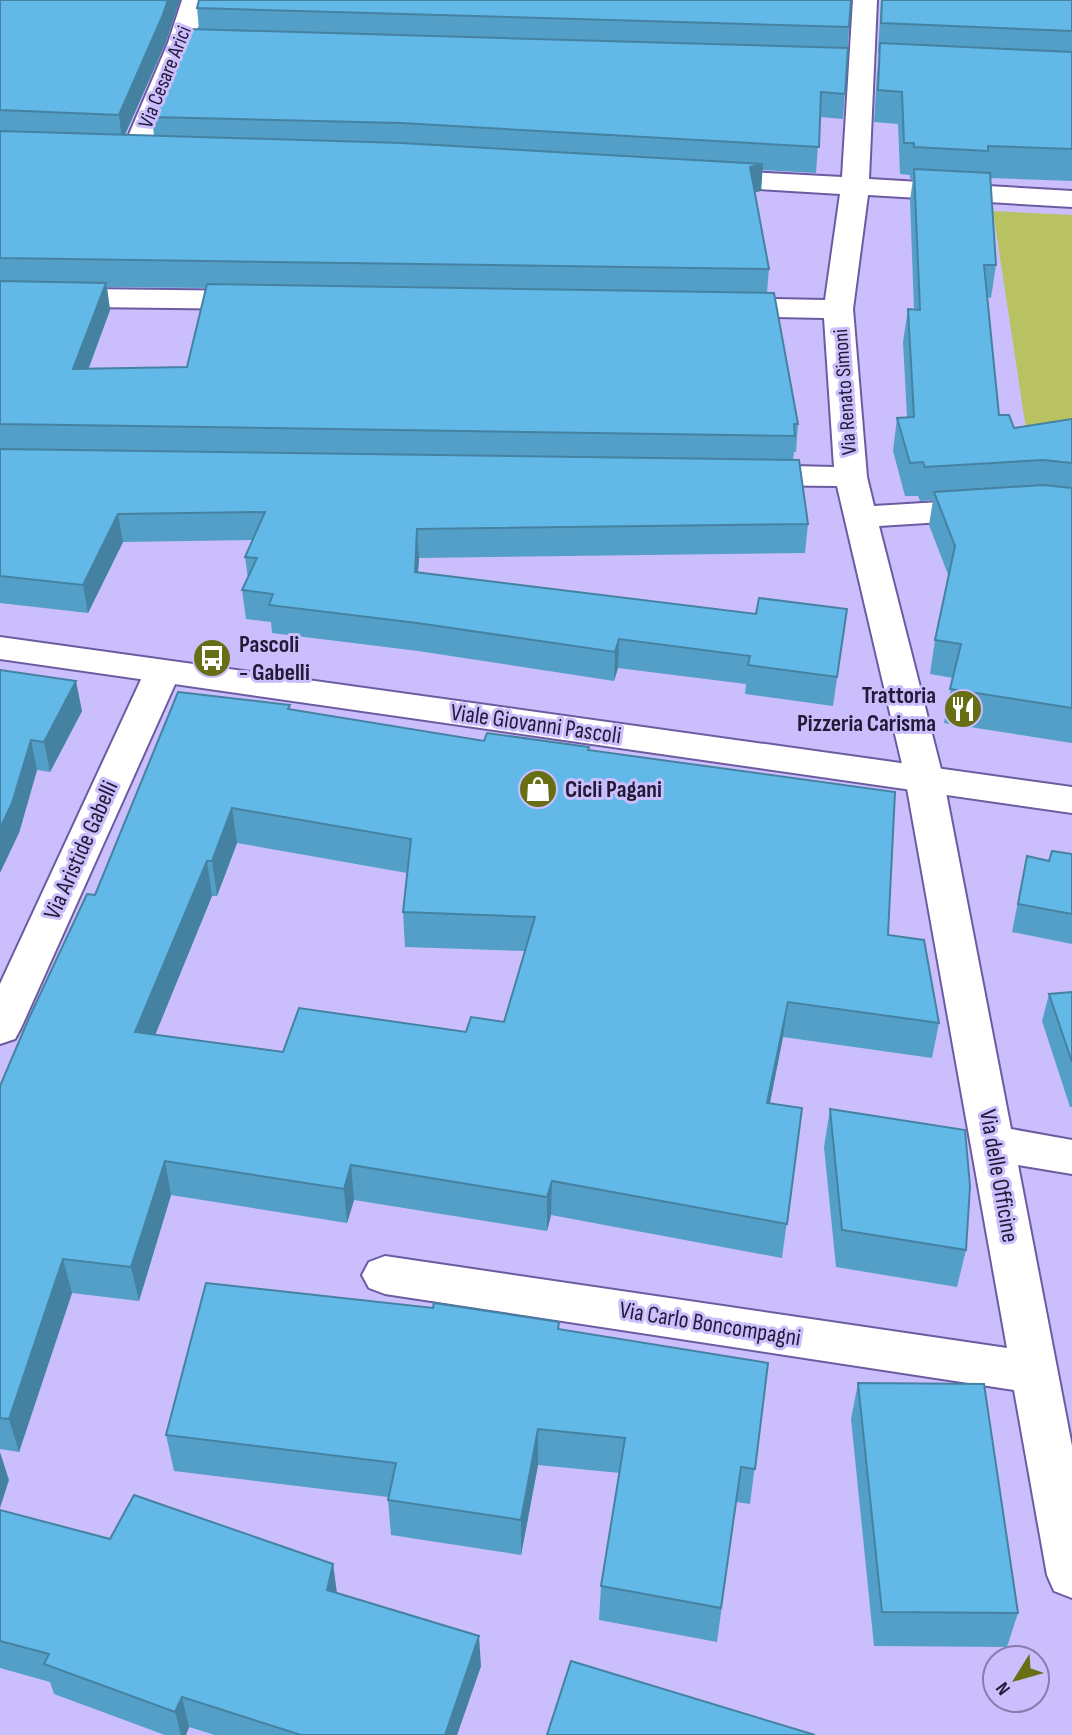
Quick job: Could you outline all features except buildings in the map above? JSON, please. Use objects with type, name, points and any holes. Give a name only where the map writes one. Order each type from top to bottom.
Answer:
[{"type":"street","name":"Via Cesare Arici","points":[[163,153],[121,152],[181,43],[194,0]]},
{"type":"street","name":"Via Renato Simoni","points":[[865,0],[855,186],[838,309],[851,477],[924,777]]},
{"type":"street","points":[[181,43],[209,44]]},
{"type":"street","points":[[834,62],[888,65]]},
{"type":"street","points":[[690,176],[1072,199]]},
{"type":"street","points":[[0,297],[278,301]]},
{"type":"street","points":[[694,306],[838,309]]},
{"type":"street","points":[[716,475],[851,477]]},
{"type":"street","points":[[861,517],[1037,506],[1072,510]]},
{"type":"street","name":"Viale Giovanni Pascoli","points":[[0,648],[1072,800]]},
{"type":"street","name":"Via Aristide Gabelli","points":[[0,1028],[162,673]]},
{"type":"street","name":"Via delle Officine","points":[[924,777],[1072,1575]]},
{"type":"street","points":[[993,1143],[1072,1157]]},
{"type":"street","name":"Via Carlo Boncompagni","points":[[385,1275],[1035,1373]]},
{"type":"green space","points":[[993,211],[1072,215],[1072,435],[1028,442]]},
{"type":"place","name":"Pascoli - Gabelli","points":[[212,658]]},
{"type":"place","name":"Trattoria Pizzeria Carisma","points":[[963,709]]},
{"type":"place","name":"Cicli Pagani","points":[[538,789]]}]
